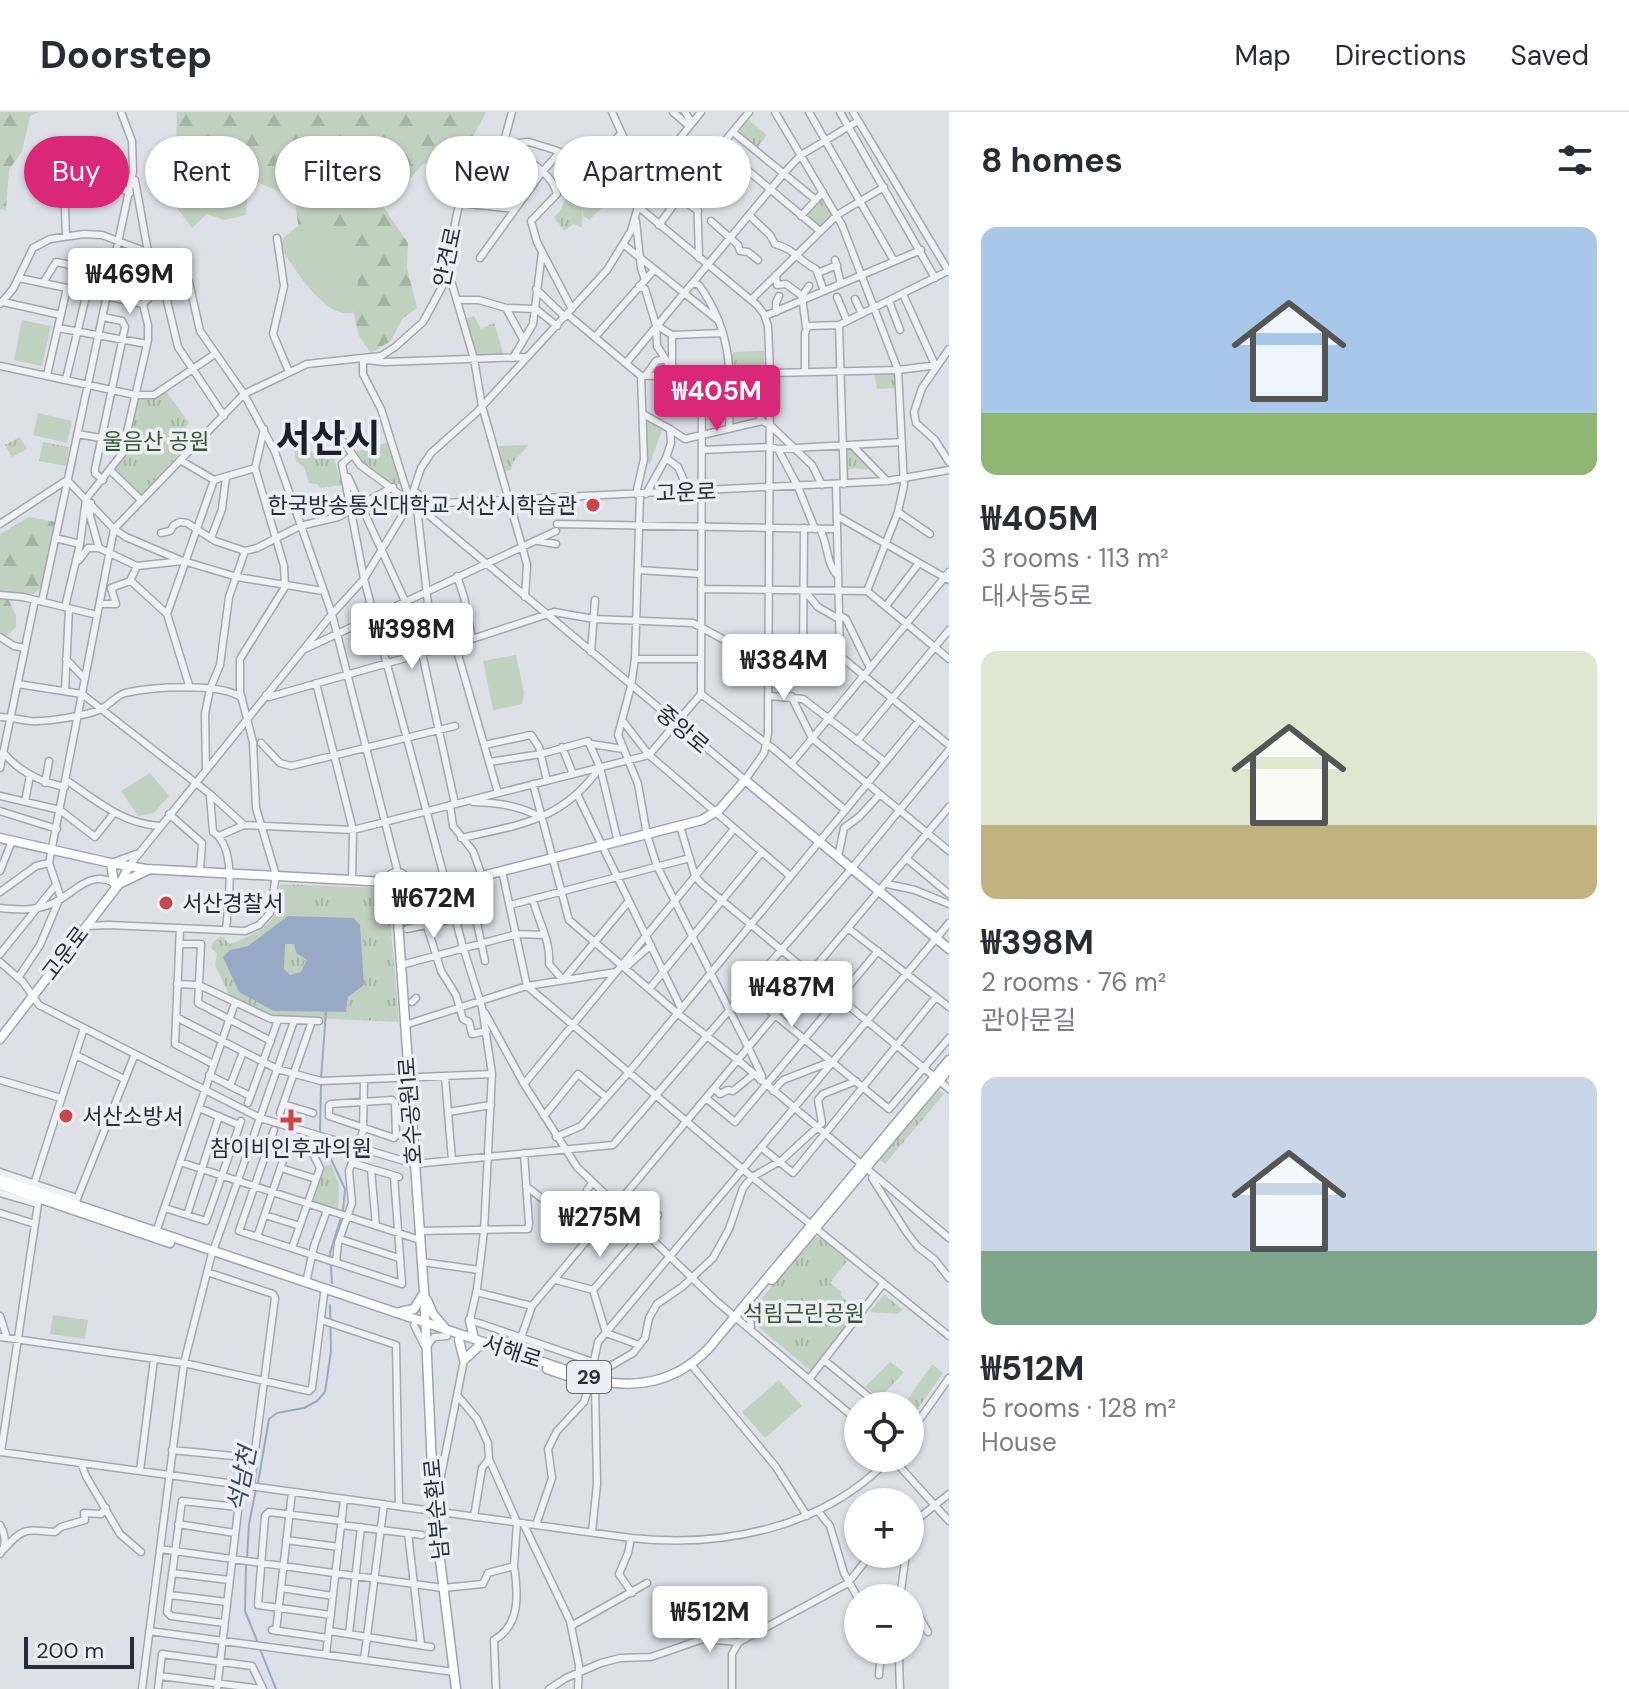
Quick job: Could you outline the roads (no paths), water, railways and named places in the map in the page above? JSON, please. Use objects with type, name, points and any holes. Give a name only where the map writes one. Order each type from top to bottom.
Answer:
[{"type":"main road","points":[[407,882],[446,884],[468,880],[680,826],[715,813],[745,780]]},
{"type":"main road","name":"중앙로","points":[[745,780],[852,868],[883,888],[949,949]]},
{"type":"main road","points":[[736,790],[758,791]]},
{"type":"main road","points":[[0,838],[148,869],[387,882]]},
{"type":"main road","points":[[111,863],[116,884],[148,869]]},
{"type":"main road","name":"고운로","points":[[0,1032],[86,926],[129,866]]},
{"type":"main road","points":[[398,873],[407,882],[403,891],[396,893],[389,889],[387,882],[391,875],[398,873]]},
{"type":"main road","name":"고운로","points":[[0,1039],[116,884]]},
{"type":"main road","name":"호수공원1로","points":[[396,893],[426,1326]]},
{"type":"main road","name":"서해로","points":[[0,1185],[306,1283],[592,1380],[623,1389],[650,1387],[694,1368],[864,1169],[949,1060]]},
{"type":"main road","name":"서해로","points":[[937,1079],[949,1069]]},
{"type":"main road","name":"서해로","points":[[0,1179],[76,1201],[212,1254],[414,1325],[426,1326]]},
{"type":"main road","name":"서해로","points":[[476,1343],[516,1352],[592,1380],[630,1385],[669,1376],[702,1355],[748,1308],[813,1227]]},
{"type":"main road","points":[[391,1312],[414,1309],[424,1291]]},
{"type":"main road","points":[[424,1291],[433,1314],[452,1335],[464,1360],[476,1343],[470,1320],[452,1335]]},
{"type":"main road","name":"남부순환로","points":[[426,1326],[434,1511],[456,1689]]},
{"type":"main road","points":[[432,1470],[442,1470]]},
{"type":"street","points":[[121,112],[132,141],[133,172],[148,252]]},
{"type":"street","points":[[510,136],[507,134],[512,112]]},
{"type":"street","points":[[612,112],[622,136]]},
{"type":"street","points":[[673,112],[690,124]]},
{"type":"street","points":[[685,112],[690,124]]},
{"type":"street","points":[[681,136],[701,112]]},
{"type":"street","points":[[749,112],[720,147],[820,231]]},
{"type":"street","points":[[775,112],[837,215],[898,370],[904,480],[898,512],[867,591]]},
{"type":"street","points":[[809,112],[894,261]]},
{"type":"street","points":[[840,112],[935,278]]},
{"type":"street","points":[[807,328],[839,325],[949,272],[853,112]]},
{"type":"street","points":[[626,363],[801,155],[858,121]]},
{"type":"street","points":[[733,132],[816,200]]},
{"type":"street","points":[[480,258],[554,159]]},
{"type":"street","points":[[538,169],[555,184],[557,194],[531,221],[568,313]]},
{"type":"street","points":[[0,768],[25,648],[55,538],[133,172]]},
{"type":"street","points":[[751,300],[837,215],[884,187]]},
{"type":"street","points":[[801,216],[823,192]]},
{"type":"street","points":[[65,208],[66,236]]},
{"type":"street","name":"안견로","points":[[244,394],[307,364],[363,359],[389,352],[423,322],[439,296],[458,208]]},
{"type":"street","points":[[509,208],[515,209]]},
{"type":"street","points":[[409,498],[431,453],[482,406],[601,278],[623,244],[637,208]]},
{"type":"street","name":"안견로","points":[[638,208],[751,300],[765,316]]},
{"type":"street","points":[[659,225],[671,208]]},
{"type":"street","points":[[694,208],[698,211]]},
{"type":"street","points":[[698,208],[699,258]]},
{"type":"street","points":[[749,215],[775,244],[789,248],[818,273],[821,286]]},
{"type":"street","points":[[635,218],[645,280]]},
{"type":"street","points":[[711,221],[738,245],[740,251],[748,252],[758,260]]},
{"type":"street","points":[[61,315],[2,303],[19,278],[35,245],[48,239],[94,234],[120,241],[180,266],[189,282],[199,327],[264,429],[332,614],[398,873]]},
{"type":"street","points":[[277,238],[284,282],[272,331],[289,372]]},
{"type":"street","points":[[623,244],[719,321]]},
{"type":"street","points":[[805,372],[807,328],[803,298],[806,284],[821,286],[840,283],[921,250]]},
{"type":"street","points":[[513,358],[533,325],[542,252]]},
{"type":"street","points":[[43,283],[55,262],[163,284]]},
{"type":"street","points":[[818,273],[837,265],[857,263]]},
{"type":"street","points":[[837,265],[840,283]]},
{"type":"street","points":[[143,304],[180,266]]},
{"type":"street","points":[[595,337],[654,270]]},
{"type":"street","points":[[776,275],[777,285],[786,284],[803,298]]},
{"type":"street","points":[[19,278],[143,304]]},
{"type":"street","points":[[444,280],[452,284],[457,300],[474,359],[482,406],[527,565],[525,597]]},
{"type":"street","points":[[693,283],[699,285],[708,297],[719,321],[734,374],[762,421],[812,465],[822,485]]},
{"type":"street","points":[[163,284],[178,347],[224,416]]},
{"type":"street","points":[[639,286],[645,289],[649,297],[657,346],[687,391],[702,398],[755,406]]},
{"type":"street","points":[[745,780],[767,744],[770,373],[769,329],[765,316],[821,286]]},
{"type":"street","points":[[47,375],[67,288]]},
{"type":"street","points":[[536,289],[644,376],[898,370],[936,365]]},
{"type":"street","points":[[66,379],[87,292]]},
{"type":"street","points":[[903,294],[936,365]]},
{"type":"street","points":[[776,312],[779,296]]},
{"type":"street","points":[[837,297],[847,321]]},
{"type":"street","points":[[855,299],[862,314]]},
{"type":"street","points":[[457,300],[479,300],[506,308],[536,309],[557,326]]},
{"type":"street","points":[[889,301],[900,330]]},
{"type":"street","points":[[65,691],[67,608],[74,571],[89,501],[122,454],[147,344],[148,329],[143,304]]},
{"type":"street","points":[[506,308],[523,339]]},
{"type":"street","points":[[103,317],[123,322],[125,327],[95,471],[103,480]]},
{"type":"street","points":[[656,325],[672,335],[723,333]]},
{"type":"street","points":[[839,325],[843,445],[837,516],[840,656]]},
{"type":"street","points":[[58,328],[147,344]]},
{"type":"street","points":[[672,335],[672,392]]},
{"type":"street","points":[[949,349],[920,392],[914,417],[918,426],[935,440],[949,462]]},
{"type":"street","points":[[0,366],[135,395],[154,395],[215,354]]},
{"type":"street","points":[[363,372],[363,359],[384,362],[527,357]]},
{"type":"street","points":[[280,376],[283,359]]},
{"type":"street","points":[[665,359],[656,361],[644,376],[644,459],[635,659],[618,735],[638,784],[647,835],[657,866],[763,1083]]},
{"type":"street","points":[[344,360],[356,364],[363,372],[386,422],[409,498]]},
{"type":"street","points":[[202,843],[216,834],[244,825],[353,830],[649,755],[701,694],[702,374]]},
{"type":"street","points":[[729,429],[734,374]]},
{"type":"street","points":[[60,899],[49,863],[114,529],[244,394]]},
{"type":"street","points":[[643,414],[685,439]]},
{"type":"street","points":[[670,447],[685,439],[762,421]]},
{"type":"street","points":[[86,926],[249,930],[265,919],[273,905],[276,875],[254,790],[252,736],[242,698],[240,659],[285,587],[277,538],[255,468],[264,429]]},
{"type":"street","points":[[641,494],[666,458],[670,447],[670,429]]},
{"type":"street","points":[[77,434],[101,438]]},
{"type":"street","points":[[343,441],[366,469],[409,498],[421,496],[419,506],[429,612],[439,648]]},
{"type":"street","points":[[702,450],[902,442]]},
{"type":"street","points":[[852,445],[887,481]]},
{"type":"street","points":[[778,449],[826,539],[831,569],[838,576]]},
{"type":"street","points":[[352,455],[343,461],[343,466],[364,579],[487,1031],[492,1074],[489,1157],[484,1231],[470,1320],[593,1362]]},
{"type":"street","points":[[666,458],[677,465],[689,492]]},
{"type":"street","points":[[180,460],[214,480],[255,468]]},
{"type":"street","points":[[343,466],[405,601],[422,653],[456,804],[453,826],[473,851],[482,876]]},
{"type":"street","name":"고운로","points":[[129,866],[237,730],[364,579],[409,498],[419,506],[798,487],[904,480],[949,470]]},
{"type":"street","points":[[111,471],[141,500]]},
{"type":"street","points":[[211,538],[222,509],[226,477]]},
{"type":"street","points":[[67,480],[114,529],[126,537],[184,561],[237,577],[323,591]]},
{"type":"street","points":[[0,524],[67,480]]},
{"type":"street","points":[[167,614],[214,480]]},
{"type":"street","points":[[161,533],[170,531],[180,522],[245,551],[300,526],[323,522],[351,510],[393,487]]},
{"type":"street","points":[[89,501],[99,548]]},
{"type":"street","name":"중앙로","points":[[419,506],[745,780]]},
{"type":"street","points":[[898,512],[930,534]]},
{"type":"street","points":[[791,764],[947,576],[837,516]]},
{"type":"street","points":[[302,651],[534,541],[557,527],[639,525],[837,529]]},
{"type":"street","points":[[803,657],[804,528]]},
{"type":"street","points":[[55,538],[80,544]]},
{"type":"street","points":[[534,541],[556,544]]},
{"type":"street","points":[[74,571],[85,551],[99,548],[137,566],[184,561]]},
{"type":"street","points":[[206,769],[205,714],[210,689],[220,665],[229,597],[245,551]]},
{"type":"street","points":[[886,606],[919,563]]},
{"type":"street","points":[[100,604],[116,604],[111,588],[131,581],[137,566]]},
{"type":"street","points":[[638,570],[701,574]]},
{"type":"street","points":[[457,576],[472,639]]},
{"type":"street","points":[[131,581],[167,614],[189,685]]},
{"type":"street","points":[[701,589],[867,591],[949,659]]},
{"type":"street","points":[[804,590],[818,607],[846,619],[870,668]]},
{"type":"street","points":[[0,595],[97,615]]},
{"type":"street","points":[[591,652],[595,600]]},
{"type":"street","points":[[30,996],[39,1005],[260,1118],[414,1164],[615,1144],[852,868],[949,748],[840,656],[752,656],[693,623],[594,619],[554,612],[455,644],[267,696]]},
{"type":"street","points":[[857,741],[949,630]]},
{"type":"street","points":[[0,637],[14,646],[25,648]]},
{"type":"street","points":[[455,644],[498,793]]},
{"type":"street","points":[[66,659],[85,679]]},
{"type":"street","points":[[635,659],[701,659]]},
{"type":"street","points":[[316,683],[353,830],[352,879]]},
{"type":"street","points":[[18,684],[82,694],[210,794],[244,825]]},
{"type":"street","points":[[0,717],[33,721],[78,714],[101,710],[126,693],[189,685],[234,691],[242,698]]},
{"type":"street","points":[[701,694],[767,744],[845,810]]},
{"type":"street","points":[[769,696],[803,699],[885,762]]},
{"type":"street","points":[[791,696],[812,738],[949,851]]},
{"type":"street","points":[[622,720],[649,755],[790,876]]},
{"type":"street","points":[[556,1137],[581,1126],[629,1072],[919,721]]},
{"type":"street","points":[[261,743],[280,763],[291,766],[455,726]]},
{"type":"street","points":[[237,730],[247,731],[252,736]]},
{"type":"street","points":[[484,745],[531,735],[541,754],[547,781]]},
{"type":"street","points":[[489,762],[541,754],[584,741],[623,749]]},
{"type":"street","points":[[591,744],[600,767],[618,842]]},
{"type":"street","points":[[562,747],[573,774]]},
{"type":"street","points":[[2,750],[12,763],[45,783],[65,783],[114,813],[137,823],[160,826]]},
{"type":"street","points":[[45,783],[49,761]]},
{"type":"street","points":[[461,838],[542,818],[578,796],[600,767]]},
{"type":"street","points":[[30,775],[24,810],[35,822]]},
{"type":"street","points":[[533,784],[569,920],[949,1238]]},
{"type":"street","points":[[210,794],[216,834],[224,842],[230,873],[226,930]]},
{"type":"street","points":[[838,857],[841,831],[880,794]]},
{"type":"street","points":[[0,796],[60,810],[95,837],[114,813]]},
{"type":"street","points":[[578,796],[651,945],[679,1011]]},
{"type":"street","points":[[456,804],[503,803],[542,818]]},
{"type":"street","points":[[516,1352],[532,1306],[949,807]]},
{"type":"street","points":[[0,811],[57,829]]},
{"type":"street","points":[[169,814],[202,843]]},
{"type":"street","points":[[680,826],[695,876],[949,1089]]},
{"type":"street","points":[[624,967],[734,829]]},
{"type":"street","points":[[0,871],[12,841]]},
{"type":"street","points":[[200,871],[202,843]]},
{"type":"street","points":[[649,989],[762,852]]},
{"type":"street","points":[[111,863],[136,854],[148,869]]},
{"type":"street","points":[[510,905],[690,858]]},
{"type":"street","points":[[907,859],[949,894]]},
{"type":"street","points":[[0,892],[36,866],[49,863]]},
{"type":"street","points":[[502,871],[527,986],[752,1177],[949,1336]]},
{"type":"street","name":"고운로","points":[[0,908],[34,910],[60,899],[90,880],[102,879],[116,884]]},
{"type":"street","points":[[468,880],[485,961]]},
{"type":"street","points":[[0,954],[55,886]]},
{"type":"street","points":[[883,888],[915,890],[949,904]]},
{"type":"street","name":"고운로","points":[[18,978],[40,945],[60,899]]},
{"type":"street","points":[[533,899],[535,913],[548,939],[549,964],[563,980]]},
{"type":"street","points":[[563,980],[629,901]]},
{"type":"street","points":[[98,910],[99,920],[109,925]]},
{"type":"street","points":[[407,929],[474,914]]},
{"type":"street","points":[[592,1532],[597,1484],[592,1380],[598,1342],[949,923]]},
{"type":"street","points":[[427,926],[463,1019],[469,1022],[472,1034],[487,1031]]},
{"type":"street","points":[[180,928],[175,1044],[213,1064]]},
{"type":"street","points":[[849,929],[949,1007]]},
{"type":"street","points":[[401,965],[517,934],[545,935]]},
{"type":"street","points":[[179,944],[201,944],[198,1003],[271,1041]]},
{"type":"street","points":[[524,1084],[616,972],[651,945]]},
{"type":"street","points":[[707,1099],[735,1122],[763,1083],[878,951]]},
{"type":"street","name":"고운로","points":[[0,962],[18,978],[30,996]]},
{"type":"street","points":[[405,1025],[527,986],[616,972]]},
{"type":"street","points":[[177,984],[199,985],[261,1016],[278,1020],[316,1021],[280,1113]]},
{"type":"street","points":[[746,991],[889,1109],[949,1038]]},
{"type":"street","points":[[761,1147],[793,1173],[936,997]]},
{"type":"street","points":[[156,1232],[235,1003]]},
{"type":"street","points":[[480,1003],[564,1150],[592,1183],[692,1278],[844,1408]]},
{"type":"street","points":[[176,1017],[277,1069],[316,1080],[492,1074]]},
{"type":"street","points":[[209,1075],[249,1100],[278,1020]]},
{"type":"street","points":[[142,1689],[184,1363],[212,1254],[294,1021]]},
{"type":"street","points":[[34,1184],[84,1028]]},
{"type":"street","points":[[230,1086],[243,1052]]},
{"type":"street","points":[[0,1172],[76,1201],[135,1054]]},
{"type":"street","points":[[76,1055],[124,1079]]},
{"type":"street","points":[[773,1091],[783,1080],[832,1062]]},
{"type":"street","points":[[544,1116],[578,1074],[606,1097]]},
{"type":"street","points":[[715,1089],[720,1094],[733,1091],[754,1074]]},
{"type":"street","points":[[445,1077],[452,1160]]},
{"type":"street","points":[[0,1080],[61,1098]]},
{"type":"street","points":[[336,1262],[344,1216],[352,1194],[349,1173],[363,1129],[364,1080]]},
{"type":"street","points":[[536,1525],[552,1478],[548,1449],[564,1422],[584,1402],[592,1380],[633,1353],[657,1304],[713,1258],[729,1229],[743,1188],[752,1177],[780,1162],[818,1128],[822,1117],[818,1100],[823,1094],[856,1081]]},
{"type":"street","points":[[392,1100],[395,1103],[394,1138],[329,1116],[331,1104],[363,1102],[392,1100]]},
{"type":"street","points":[[283,1104],[313,1113]]},
{"type":"street","points":[[448,1112],[491,1105]]},
{"type":"street","points":[[165,1208],[206,1221],[222,1176],[240,1123],[199,1108]]},
{"type":"street","points":[[187,1215],[219,1116]]},
{"type":"street","points":[[274,1130],[239,1231],[402,1284],[396,1177],[352,1163]]},
{"type":"street","points":[[292,1248],[320,1168],[310,1148],[314,1134]]},
{"type":"street","points":[[271,1139],[310,1148]]},
{"type":"street","points":[[257,1237],[289,1143]]},
{"type":"street","points":[[401,1160],[413,1150]]},
{"type":"street","points":[[180,1162],[398,1233],[420,1236],[524,1230],[529,1227],[524,1153]]},
{"type":"street","points":[[281,1168],[316,1179]]},
{"type":"street","points":[[371,1169],[376,1226]]},
{"type":"street","points":[[864,1169],[907,1233],[949,1278]]},
{"type":"street","points":[[591,1237],[582,1217],[584,1193],[592,1183]]},
{"type":"street","points":[[526,1186],[561,1218],[582,1217]]},
{"type":"street","points":[[0,1193],[39,1200],[1,1452],[671,1541],[762,1530],[807,1516],[863,1484],[876,1472]]},
{"type":"street","points":[[306,1283],[317,1236],[327,1210]]},
{"type":"street","points":[[0,1213],[35,1224]]},
{"type":"street","points":[[265,1215],[300,1226]]},
{"type":"street","points":[[593,1290],[658,1215]]},
{"type":"street","points":[[340,1239],[399,1258]]},
{"type":"street","points":[[422,1262],[479,1270]]},
{"type":"street","points":[[207,1272],[273,1294],[275,1298],[251,1486]]},
{"type":"street","points":[[556,1280],[593,1290]]},
{"type":"street","points":[[810,1378],[883,1284]]},
{"type":"street","points":[[593,1290],[606,1333]]},
{"type":"street","points":[[476,1292],[532,1306]]},
{"type":"street","points":[[0,1316],[3,1338],[184,1363],[307,1391],[311,1389],[324,1320],[324,1294]]},
{"type":"street","points":[[748,1308],[752,1330]]},
{"type":"street","points":[[324,1320],[396,1345],[399,1506]]},
{"type":"street","points":[[414,1325],[427,1357]]},
{"type":"street","points":[[606,1333],[639,1345]]},
{"type":"street","points":[[427,1357],[431,1339],[452,1335]]},
{"type":"street","points":[[140,1471],[154,1359]]},
{"type":"street","name":"서해로","points":[[434,1511],[464,1360]]},
{"type":"street","points":[[824,1360],[863,1392]]},
{"type":"street","points":[[694,1368],[778,1469],[807,1516]]},
{"type":"street","points":[[924,1413],[949,1378]]},
{"type":"street","points":[[457,1395],[477,1419],[488,1443],[489,1459],[562,1599],[579,1665],[578,1689]]},
{"type":"street","points":[[172,1450],[254,1458]]},
{"type":"street","points":[[474,1517],[482,1468],[489,1459]]},
{"type":"street","points":[[81,1463],[120,1534],[141,1552]]},
{"type":"street","points":[[904,1472],[949,1521]]},
{"type":"street","points":[[217,1686],[229,1580],[236,1560],[235,1533],[241,1485]]},
{"type":"street","points":[[292,1492],[274,1630],[349,1634],[431,1647]]},
{"type":"street","points":[[924,1514],[949,1494]]},
{"type":"street","points":[[326,1655],[344,1499]]},
{"type":"street","points":[[224,1623],[171,1616],[167,1612],[183,1500],[238,1507]]},
{"type":"street","points":[[364,1660],[384,1504]]},
{"type":"street","points":[[2,1551],[20,1532],[33,1529],[55,1532],[61,1527],[85,1520],[84,1513],[101,1514],[106,1508]]},
{"type":"street","points":[[818,1511],[830,1526],[848,1583]]},
{"type":"street","points":[[331,1615],[258,1605],[258,1563],[265,1516],[269,1512],[422,1535]]},
{"type":"street","points":[[496,1689],[494,1640],[502,1636],[508,1627],[518,1603],[514,1566],[520,1523]]},
{"type":"street","points":[[178,1524],[235,1533]]},
{"type":"street","points":[[0,1525],[2,1551]]},
{"type":"street","points":[[349,1634],[361,1527]]},
{"type":"street","points":[[408,1533],[421,1645]]},
{"type":"street","points":[[631,1538],[619,1574],[632,1593]]},
{"type":"street","points":[[286,1540],[339,1547]]},
{"type":"street","points":[[160,1549],[443,1588],[483,1584],[488,1573],[514,1566]]},
{"type":"street","points":[[732,1689],[732,1654],[739,1642],[848,1583],[860,1568]]},
{"type":"street","points":[[902,1583],[904,1568]]},
{"type":"street","points":[[172,1573],[229,1580]]},
{"type":"street","points":[[571,1626],[647,1583]]},
{"type":"street","points":[[281,1588],[333,1596]]},
{"type":"street","points":[[170,1595],[227,1602]]},
{"type":"street","points":[[924,1625],[928,1632]]},
{"type":"street","points":[[149,1631],[454,1672]]},
{"type":"street","points":[[549,1689],[578,1672],[620,1658],[651,1657],[703,1639],[739,1642]]},
{"type":"street","points":[[158,1689],[162,1654],[252,1666],[263,1689],[217,1686],[160,1676]]},
{"type":"street","points":[[879,1675],[880,1664]]},
{"type":"street","points":[[899,1664],[900,1689]]},
{"type":"water","points":[[288,916],[354,918],[360,925],[364,985],[348,997],[346,1012],[274,1011],[239,992],[223,957],[230,950],[248,946]],"holes":[[[285,944],[294,944],[296,953],[307,960],[301,972],[290,975],[284,969]]]},
{"type":"waterway","name":"석남천","points":[[321,1079],[326,1012]]},
{"type":"waterway","name":"석남천","points":[[320,1134],[321,1085]]},
{"type":"waterway","name":"석남천","points":[[322,1140],[345,1189],[343,1211],[330,1253],[332,1283]]},
{"type":"waterway","name":"석남천","points":[[258,1483],[269,1419],[277,1413],[304,1408],[325,1392],[331,1351],[330,1305]]},
{"type":"waterway","name":"석남천","points":[[247,1558],[249,1524],[256,1489]]},
{"type":"waterway","name":"석남천","points":[[246,1564],[245,1611],[258,1643]]},
{"type":"waterway","name":"석남천","points":[[260,1649],[276,1689]]},
{"type":"place","name":"한국방송통신대학교 서산시학습관","points":[[593,505]]},
{"type":"place","name":"서산경찰서","points":[[166,903]]},
{"type":"place","name":"서산소방서","points":[[66,1116]]},
{"type":"place","name":"참이비인후과의원","points":[[291,1120]]},
{"type":"district","name":"서산시","points":[[328,439]]},
{"type":"park label","name":"울음산 공원","points":[[156,441]]},
{"type":"park label","name":"석림근린공원","points":[[804,1313]]}]
